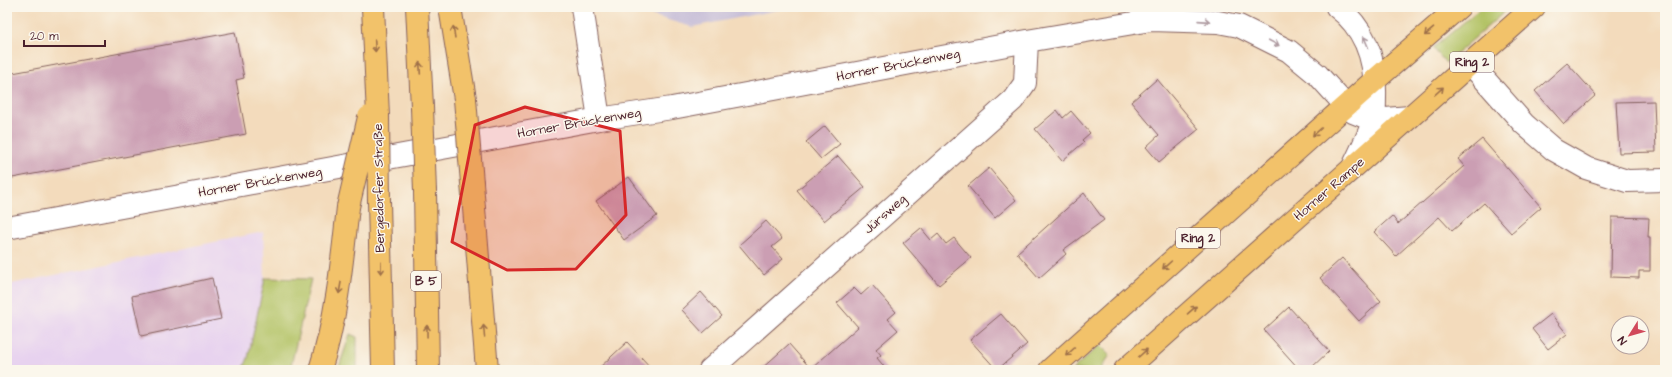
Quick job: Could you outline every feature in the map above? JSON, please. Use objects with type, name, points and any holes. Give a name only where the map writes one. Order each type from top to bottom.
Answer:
[{"type":"main road","points":[[320,370],[327,349],[340,285],[348,207],[374,116],[376,86],[373,7]]},
{"type":"main road","name":"B 5","points":[[418,7],[425,192],[428,370]]},
{"type":"main road","points":[[450,7],[464,99],[487,370]]},
{"type":"main road","name":"Ring 2","points":[[1050,370],[1459,7]]},
{"type":"main road","name":"Horner Rampe","points":[[1124,370],[1534,7]]},
{"type":"main road","name":"Bergedorfer Straße","points":[[374,116],[379,201],[383,370]]},
{"type":"street","points":[[582,7],[599,119]]},
{"type":"street","name":"Horner Brückenweg","points":[[1151,20],[1186,7]]},
{"type":"street","points":[[1337,7],[1352,20],[1362,35],[1369,50],[1374,68],[1375,107],[1373,120],[1353,167]]},
{"type":"street","name":"Horner Brückenweg","points":[[7,228],[599,119],[680,106],[1027,40],[1151,20],[1218,22],[1239,26],[1256,33],[1289,51],[1318,75],[1346,106],[1358,114],[1373,120],[1410,117]]},
{"type":"street","name":"Jürsweg","points":[[710,370],[1013,100],[1025,83],[1027,40]]},
{"type":"street","points":[[1470,63],[1524,124],[1554,150],[1586,168],[1627,182],[1665,180]]},
{"type":"highlighted area","points":[[525,107],[620,131],[626,215],[576,269],[507,270],[452,242],[475,125]]},
{"type":"shaded area","points":[[642,7],[792,7],[692,27],[647,14]]},
{"type":"shaded area","points":[[263,232],[265,278],[248,358],[243,370],[7,370],[7,285]]},
{"type":"green space","points":[[1482,7],[1510,7],[1446,63],[1433,48]]},
{"type":"green space","points":[[265,278],[311,279],[290,370],[243,370],[248,358]]},
{"type":"green space","points":[[350,334],[357,337],[357,370],[338,370]]},
{"type":"green space","points":[[1100,345],[1110,355],[1100,370],[1072,370]]},
{"type":"building","points":[[235,32],[244,78],[236,80],[246,134],[7,179],[7,74]]},
{"type":"building","points":[[1567,63],[1596,95],[1564,124],[1535,91]]},
{"type":"building","points":[[1157,79],[1199,129],[1159,162],[1146,147],[1159,135],[1131,102]]},
{"type":"building","points":[[1654,101],[1656,152],[1619,153],[1616,102]]},
{"type":"building","points":[[1057,110],[1063,118],[1071,111],[1090,133],[1082,140],[1084,142],[1062,161],[1035,129]]},
{"type":"building","points":[[825,126],[840,144],[821,159],[806,142]]},
{"type":"building","points":[[1482,139],[1541,207],[1511,233],[1484,203],[1452,231],[1439,217],[1396,256],[1374,232],[1392,216],[1398,224],[1464,166],[1458,159]]},
{"type":"building","points":[[838,156],[865,187],[824,221],[797,190]]},
{"type":"building","points":[[989,168],[1016,200],[995,218],[968,186]]},
{"type":"building","points":[[629,177],[657,216],[624,240],[596,201]]},
{"type":"building","points":[[1084,193],[1104,220],[1063,250],[1066,254],[1039,278],[1017,253]]},
{"type":"building","points":[[1612,217],[1649,218],[1648,237],[1650,237],[1650,271],[1639,271],[1639,278],[1611,277]]},
{"type":"building","points":[[766,221],[782,239],[772,247],[783,259],[764,275],[739,245]]},
{"type":"building","points":[[921,228],[931,240],[938,234],[946,244],[954,238],[971,258],[939,285],[903,243]]},
{"type":"building","points":[[1342,258],[1381,301],[1359,321],[1320,278]]},
{"type":"building","points":[[212,278],[221,319],[141,336],[132,296]]},
{"type":"building","points":[[872,285],[896,312],[888,319],[898,330],[876,349],[881,355],[877,358],[887,370],[760,370],[789,344],[811,369],[858,327],[837,303],[854,288],[861,295]]},
{"type":"building","points":[[701,292],[722,316],[703,333],[682,310]]},
{"type":"building","points":[[1289,307],[1329,351],[1309,370],[1300,370],[1264,330]]},
{"type":"building","points":[[1001,314],[1027,344],[997,370],[970,340]]},
{"type":"building","points":[[1551,314],[1567,334],[1548,349],[1532,329]]},
{"type":"building","points":[[627,342],[653,370],[597,370]]}]
